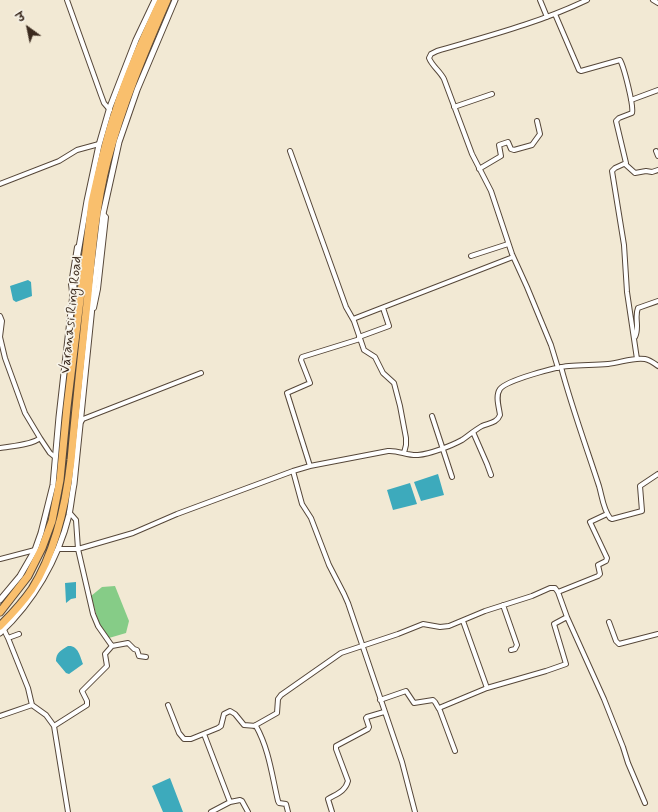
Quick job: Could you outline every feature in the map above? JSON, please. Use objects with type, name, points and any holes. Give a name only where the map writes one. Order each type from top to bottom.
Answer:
[{"type":"highway","points":[[0,612],[28,576],[42,548],[52,521],[60,480],[67,407],[92,202],[115,113],[134,62],[161,0]]},
{"type":"highway","name":"Varanasi Ring Road","points":[[1,630],[32,588],[42,570],[58,533],[67,491],[70,468],[93,237],[107,162],[121,114],[140,61],[167,0]]},
{"type":"street","points":[[67,0],[104,103],[110,110]]},
{"type":"street","points":[[0,600],[20,576],[35,550],[41,533],[53,485],[73,300],[87,201],[100,144],[110,110],[136,40],[155,0]]},
{"type":"street","points":[[68,812],[54,726],[46,715],[32,705],[28,688],[8,638],[1,630],[19,613],[38,588],[58,549],[69,512],[74,484],[103,214],[122,135],[137,90],[176,0]]},
{"type":"street","points":[[540,0],[547,17]]},
{"type":"street","points":[[587,0],[555,14],[513,29],[437,51],[431,54],[429,58],[444,79],[472,154],[491,191],[513,257],[560,368],[607,514],[610,518],[612,519],[642,511],[640,486],[658,474]]},
{"type":"street","points":[[653,0],[658,3]]},
{"type":"street","points":[[555,14],[579,70],[620,60],[633,109],[632,113],[619,118],[616,121],[626,161],[625,164]]},
{"type":"street","points":[[631,100],[658,90]]},
{"type":"street","points":[[454,107],[492,94]]},
{"type":"street","points":[[479,169],[501,156],[499,145],[508,142],[514,150],[534,144],[540,134],[537,121]]},
{"type":"street","points":[[0,184],[59,161],[77,150],[100,144]]},
{"type":"street","points":[[290,151],[346,307],[353,319],[364,350],[373,355],[383,373],[394,383],[406,438],[404,453]]},
{"type":"street","points":[[656,151],[658,156]]},
{"type":"street","points":[[625,164],[635,173],[646,171],[652,172],[658,170]]},
{"type":"street","points":[[625,164],[615,168],[612,171],[624,245],[626,279],[637,359]]},
{"type":"street","points":[[472,256],[508,244]]},
{"type":"street","points":[[353,319],[513,257]]},
{"type":"street","points":[[630,310],[637,310],[642,306],[658,301]]},
{"type":"street","points":[[310,466],[288,393],[310,383],[301,360],[302,357],[359,338],[389,326],[383,308]]},
{"type":"street","points":[[634,338],[638,330],[637,310]]},
{"type":"street","points":[[0,316],[2,321],[0,337],[5,358],[25,412],[30,423],[50,453],[55,457]]},
{"type":"street","points":[[58,549],[78,549],[133,533],[177,514],[310,466],[388,450],[419,455],[442,448],[457,442],[482,426],[499,418],[500,415],[497,396],[505,384],[560,368],[610,364],[637,359],[652,361],[658,366]]},
{"type":"street","points":[[81,422],[83,418],[201,373]]},
{"type":"street","points":[[432,416],[452,477]]},
{"type":"street","points":[[473,432],[491,475]]},
{"type":"street","points":[[0,448],[37,441],[40,438]]},
{"type":"street","points":[[293,471],[302,504],[311,518],[329,565],[344,594],[402,762],[415,812]]},
{"type":"street","points":[[69,512],[76,520],[78,549],[93,614],[112,646]]},
{"type":"street","points":[[558,592],[584,583],[600,575],[598,565],[606,561],[607,558],[590,522],[607,514]]},
{"type":"street","points":[[0,559],[35,550]]},
{"type":"street","points":[[168,705],[182,737],[187,739],[218,728],[221,726],[224,714],[230,711],[235,714],[244,725],[254,726],[278,711],[279,697],[309,674],[341,653],[362,647],[423,624],[445,627],[553,587],[558,592],[567,617],[604,699],[645,803]]},
{"type":"street","points":[[504,605],[517,645],[511,650]]},
{"type":"street","points":[[439,709],[487,688],[566,664],[554,624],[567,617]]},
{"type":"street","points":[[463,620],[487,688]]},
{"type":"street","points":[[609,622],[616,641],[619,644],[658,634]]},
{"type":"street","points":[[8,638],[19,634]]},
{"type":"street","points":[[54,726],[87,705],[87,701],[82,690],[107,666],[105,654],[112,646],[128,643],[137,650],[139,656],[146,657]]},
{"type":"street","points":[[380,700],[406,691],[414,703],[433,700],[439,709],[455,751]]},
{"type":"street","points":[[0,716],[32,705]]},
{"type":"street","points":[[332,812],[328,799],[345,789],[348,781],[336,746],[368,730],[369,727],[367,717],[384,712]]},
{"type":"street","points":[[254,726],[257,728],[265,746],[278,801],[279,803],[286,804],[288,812]]},
{"type":"street","points":[[204,734],[230,802]]},
{"type":"street","points":[[211,812],[237,800],[242,800],[248,812]]},
{"type":"green space","points":[[115,586],[129,621],[126,633],[109,638],[99,624],[91,596],[102,587]]},
{"type":"water","points":[[28,280],[31,282],[32,296],[16,302],[13,300],[10,286]]},
{"type":"water","points":[[438,474],[444,495],[421,501],[414,482]]},
{"type":"water","points":[[410,483],[417,504],[393,510],[387,490]]},
{"type":"water","points":[[76,582],[76,598],[71,599],[66,603],[65,583]]},
{"type":"water","points":[[68,646],[76,649],[83,664],[69,674],[66,673],[56,661],[59,652]]},
{"type":"water","points":[[170,778],[183,812],[163,812],[152,786]]}]
